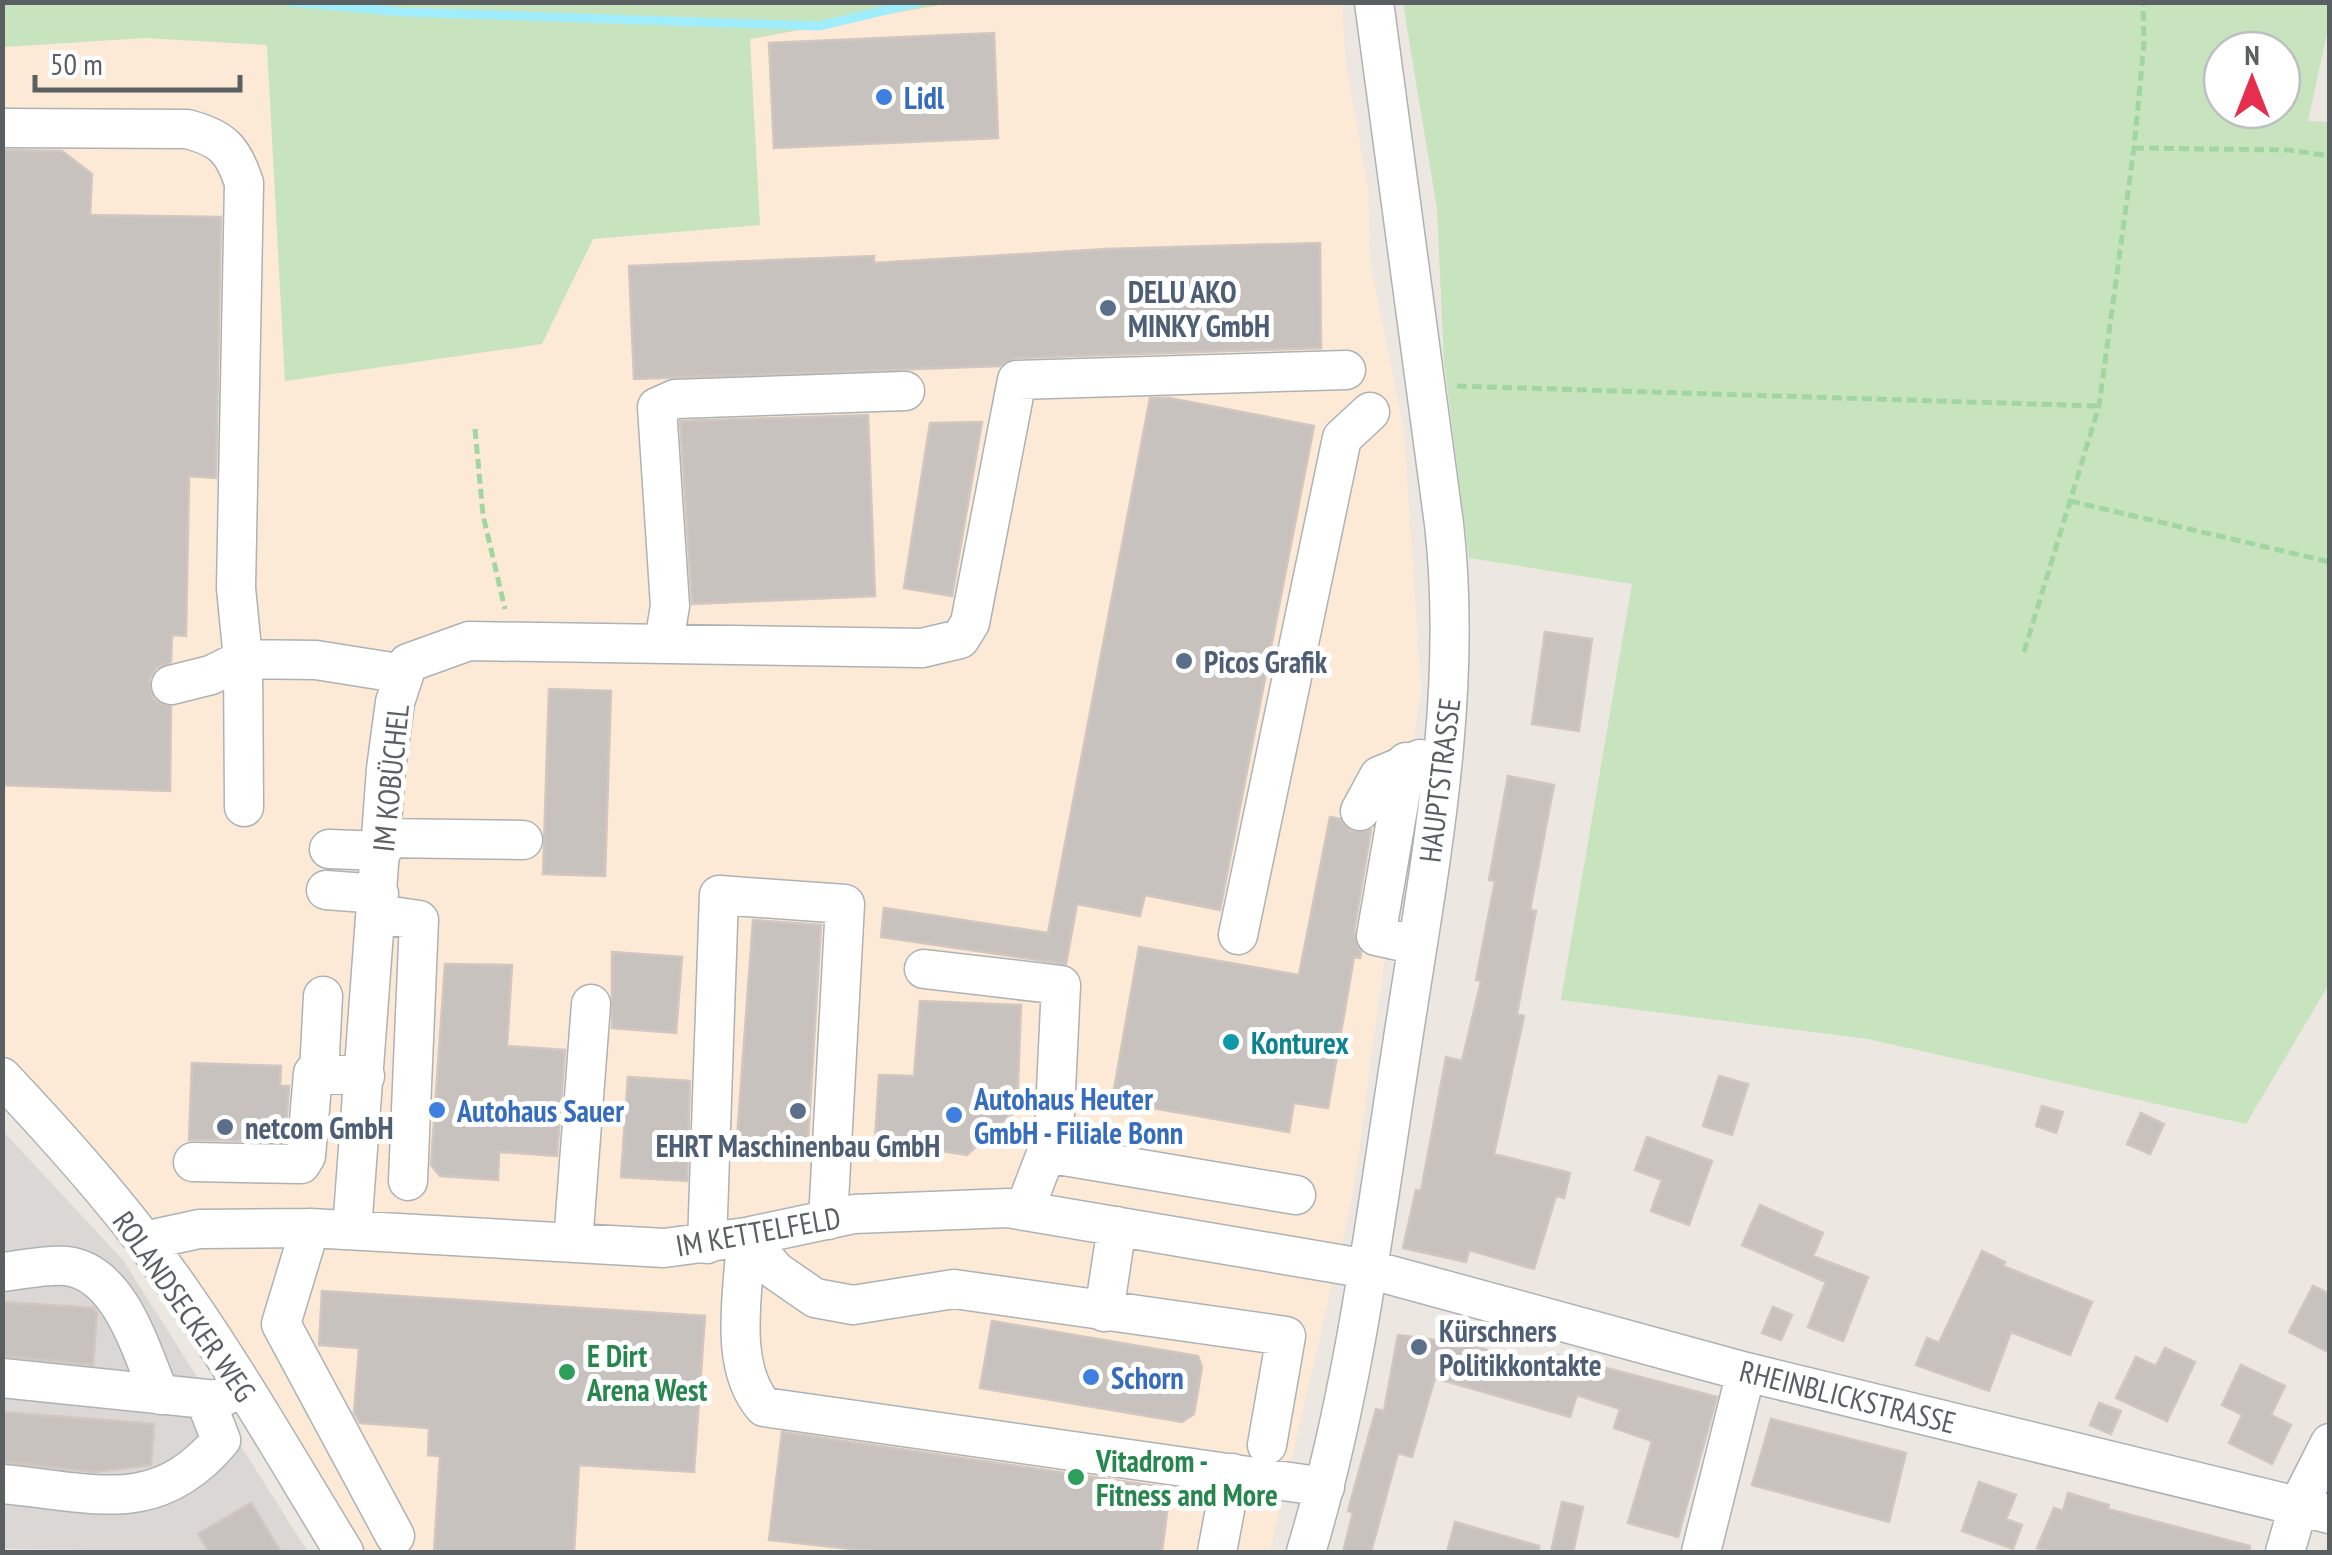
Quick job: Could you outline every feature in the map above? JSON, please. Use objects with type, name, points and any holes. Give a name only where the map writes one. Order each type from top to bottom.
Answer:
[{"type":"street","name":"HAUPTSTRASSE","points":[[1306,1552],[1325,1487],[1368,1269],[1417,945],[1424,758],[1452,664],[1452,596],[1374,2]]},
{"type":"street","points":[[2,128],[187,129],[216,136],[234,153],[244,183],[236,588],[243,659],[244,807]]},
{"type":"street","name":"IM KOBÜCHEL","points":[[352,1230],[395,702],[408,663],[469,641],[922,648],[960,639],[970,623],[1017,380],[1346,370]]},
{"type":"street","points":[[664,642],[670,606],[657,407],[675,399],[905,391]]},
{"type":"street","points":[[1238,935],[1342,438],[1370,412]]},
{"type":"street","points":[[171,686],[211,675],[243,659],[316,660],[404,674]]},
{"type":"street","points":[[1360,811],[1379,776],[1424,758]]},
{"type":"street","points":[[329,849],[523,840]]},
{"type":"street","points":[[326,890],[419,920],[408,1181]]},
{"type":"street","points":[[707,1244],[719,895],[846,904],[828,1220]]},
{"type":"street","points":[[924,968],[1061,984],[1054,1133],[1024,1211]]},
{"type":"street","points":[[318,1073],[323,996]]},
{"type":"street","points":[[573,1243],[591,1004]]},
{"type":"street","points":[[193,1162],[302,1164],[306,1156],[313,1073],[364,1076]]},
{"type":"street","name":"ROLANDSECKER WEG","points":[[2,1076],[75,1154],[144,1241],[242,1385],[344,1552]]},
{"type":"street","points":[[1046,1153],[1296,1195]]},
{"type":"street","name":"IM KETTELFELD","points":[[144,1241],[199,1229],[310,1228],[664,1248],[746,1238],[828,1220],[928,1208],[1024,1211],[1368,1269]]},
{"type":"street","points":[[1104,1312],[1117,1226]]},
{"type":"street","points":[[310,1228],[281,1324],[395,1536]]},
{"type":"street","points":[[746,1238],[776,1271],[816,1298],[853,1305],[954,1289],[1286,1336],[1267,1445]]},
{"type":"street","points":[[746,1238],[743,1368],[750,1391],[764,1407],[1325,1487]]},
{"type":"street","points":[[2,1272],[68,1266],[99,1279],[123,1311],[160,1395]]},
{"type":"street","name":"RHEINBLICKSTRASSE","points":[[1368,1269],[1746,1372],[2314,1509]]},
{"type":"street","points":[[1701,1552],[1746,1372]]},
{"type":"street","points":[[2,1378],[216,1400],[242,1385]]},
{"type":"street","points":[[2,1484],[146,1494],[171,1485],[198,1468],[221,1440],[206,1399]]},
{"type":"street","points":[[2285,1552],[2314,1509],[2330,1443]]},
{"type":"street","points":[[1217,1552],[1232,1474]]},
{"type":"path","points":[[2024,652],[2099,406],[2134,148],[2144,43],[2143,2]]},
{"type":"path","points":[[2134,148],[2288,150],[2330,156]]},
{"type":"path","points":[[1424,385],[2099,406]]},
{"type":"path","points":[[475,429],[483,515],[512,642]]},
{"type":"path","points":[[2070,501],[2330,562]]},
{"type":"shaded area","points":[[950,3],[1342,3],[1346,64],[1368,189],[1371,267],[1404,430],[1421,688],[1353,1194],[1270,1552],[367,1552],[252,1362],[173,1253],[85,1142],[3,1054],[3,47],[145,38],[267,45],[285,380],[542,344],[593,239],[760,225],[749,39]]},
{"type":"shaded area","points":[[2,1130],[123,1260],[308,1552],[3,1549]]},
{"type":"green space","points":[[3,2],[950,3],[750,39],[760,225],[593,239],[542,344],[285,381],[267,45],[145,38],[3,47]]},
{"type":"green space","points":[[1403,3],[2329,3],[2329,24],[2308,121],[2330,122],[2329,984],[2246,1124],[1868,1039],[1561,1000],[1632,584],[1469,558],[1444,362],[1437,209]]},
{"type":"building","name":"Lidl","points":[[994,33],[998,138],[774,148],[769,43]]},
{"type":"building","points":[[2,150],[62,151],[92,174],[90,215],[221,217],[216,478],[189,476],[186,636],[172,635],[171,662],[156,668],[149,680],[154,700],[171,707],[170,791],[2,785]]},
{"type":"building","points":[[1320,243],[1321,348],[1016,358],[1000,366],[634,379],[629,266],[874,256],[874,263],[1106,249]]},
{"type":"building","name":"Picos Grafik","points":[[1150,398],[1169,398],[1314,426],[1220,910],[1145,895],[1140,916],[1077,904],[1066,964],[881,937],[884,908],[1048,933]]},
{"type":"building","points":[[868,415],[875,596],[692,604],[680,421]]},
{"type":"building","points":[[982,422],[952,596],[904,588],[930,423]]},
{"type":"building","points":[[1545,632],[1592,639],[1579,731],[1532,724]]},
{"type":"building","points":[[549,689],[611,691],[605,876],[543,874]]},
{"type":"building","points":[[1508,776],[1554,785],[1530,910],[1536,911],[1517,1014],[1524,1016],[1494,1154],[1570,1173],[1564,1198],[1556,1196],[1534,1269],[1469,1250],[1466,1262],[1403,1248],[1416,1190],[1421,1191],[1446,1057],[1462,1061],[1481,981],[1476,980],[1495,881],[1489,880]]},
{"type":"building","name":"Konturex","points":[[1330,817],[1340,819],[1350,831],[1371,830],[1354,932],[1361,953],[1360,958],[1354,957],[1328,1108],[1294,1103],[1289,1132],[1112,1101],[1139,947],[1299,975]]},
{"type":"building","points":[[753,920],[821,925],[807,1157],[736,1152]]},
{"type":"building","points":[[612,952],[682,957],[676,1033],[612,1028]]},
{"type":"building","points":[[445,964],[512,965],[507,1046],[565,1050],[557,1156],[499,1152],[498,1180],[440,1176],[431,1165]]},
{"type":"building","points":[[920,1001],[1021,1005],[1017,1109],[967,1155],[875,1141],[879,1075],[914,1076]]},
{"type":"building","points":[[192,1063],[281,1066],[280,1086],[289,1086],[285,1141],[189,1140]]},
{"type":"building","points":[[1719,1076],[1748,1084],[1732,1135],[1703,1126]]},
{"type":"building","points":[[628,1077],[690,1081],[687,1181],[621,1177]]},
{"type":"building","points":[[2042,1106],[2063,1112],[2056,1133],[2036,1126]]},
{"type":"building","points":[[2141,1113],[2164,1124],[2150,1154],[2127,1144]]},
{"type":"building","points":[[1647,1137],[1712,1161],[1689,1225],[1651,1211],[1662,1180],[1635,1170]]},
{"type":"building","points":[[1760,1205],[1823,1233],[1813,1256],[1868,1277],[1843,1341],[1808,1327],[1826,1282],[1742,1245]]},
{"type":"building","points":[[1982,1251],[2005,1262],[2003,1266],[2092,1302],[2070,1355],[2011,1332],[1989,1391],[1916,1365],[1927,1338],[1939,1343]]},
{"type":"building","points":[[2313,1286],[2330,1294],[2330,1353],[2289,1332]]},
{"type":"building","name":"E Dirt Arena West","points":[[322,1291],[705,1316],[694,1472],[579,1465],[574,1552],[434,1552],[440,1456],[428,1455],[429,1428],[360,1423],[354,1413],[359,1348],[319,1345]]},
{"type":"building","points":[[2,1302],[94,1308],[97,1313],[93,1365],[2,1356]]},
{"type":"building","points":[[1773,1307],[1792,1315],[1781,1340],[1762,1333]]},
{"type":"building","name":"Schorn","points":[[992,1321],[1198,1356],[1202,1367],[1194,1414],[1182,1422],[980,1388]]},
{"type":"building","points":[[1398,1335],[1471,1345],[1549,1368],[1553,1354],[1717,1397],[1678,1537],[1628,1523],[1652,1441],[1614,1428],[1620,1409],[1577,1395],[1570,1417],[1435,1378],[1412,1457],[1398,1453],[1371,1552],[1343,1552],[1353,1512],[1348,1511],[1376,1409],[1384,1411]]},
{"type":"building","points":[[2165,1348],[2195,1362],[2167,1421],[2116,1398],[2136,1357],[2156,1366]]},
{"type":"building","points":[[2241,1365],[2285,1386],[2271,1415],[2291,1425],[2272,1464],[2229,1443],[2242,1415],[2222,1405]]},
{"type":"building","points":[[2099,1403],[2121,1411],[2111,1434],[2090,1425]]},
{"type":"building","points":[[2,1412],[154,1424],[151,1465],[95,1472],[2,1462]]},
{"type":"building","points":[[1771,1419],[1906,1453],[1889,1522],[1752,1485]]},
{"type":"building","points":[[782,1432],[1170,1488],[1162,1552],[879,1552],[769,1540]]},
{"type":"building","points":[[1979,1482],[2016,1495],[2006,1519],[2022,1525],[2013,1549],[1962,1531]]},
{"type":"building","points":[[2068,1493],[2109,1505],[2108,1509],[2250,1546],[2249,1552],[2052,1552],[2037,1548],[2054,1508],[2063,1511]]},
{"type":"building","points":[[1562,1502],[1583,1507],[1573,1552],[1551,1552]]},
{"type":"building","points":[[251,1503],[281,1552],[209,1552],[198,1534]]},
{"type":"building","points":[[1455,1522],[1539,1546],[1539,1552],[1447,1552]]},
{"type":"waterway","points":[[291,2],[403,12],[819,26],[920,2]]},
{"type":"place","name":"Lidl","points":[[884,97]]},
{"type":"place","name":"DELU AKO MINKY GmbH","points":[[1108,308]]},
{"type":"place","name":"Picos Grafik","points":[[1184,661]]},
{"type":"place","name":"Konturex","points":[[1231,1042]]},
{"type":"place","name":"Autohaus Sauer","points":[[437,1110]]},
{"type":"place","name":"EHRT Maschinenbau GmbH","points":[[798,1111]]},
{"type":"place","name":"Autohaus Heuter GmbH - Filiale Bonn","points":[[954,1115]]},
{"type":"place","name":"netcom GmbH","points":[[225,1127]]},
{"type":"place","name":"Kürschners Politikkontakte","points":[[1419,1347]]},
{"type":"place","name":"E Dirt Arena West","points":[[567,1372]]},
{"type":"place","name":"Schorn","points":[[1091,1377]]},
{"type":"place","name":"Vitadrom - Fitness and More","points":[[1076,1477]]}]
